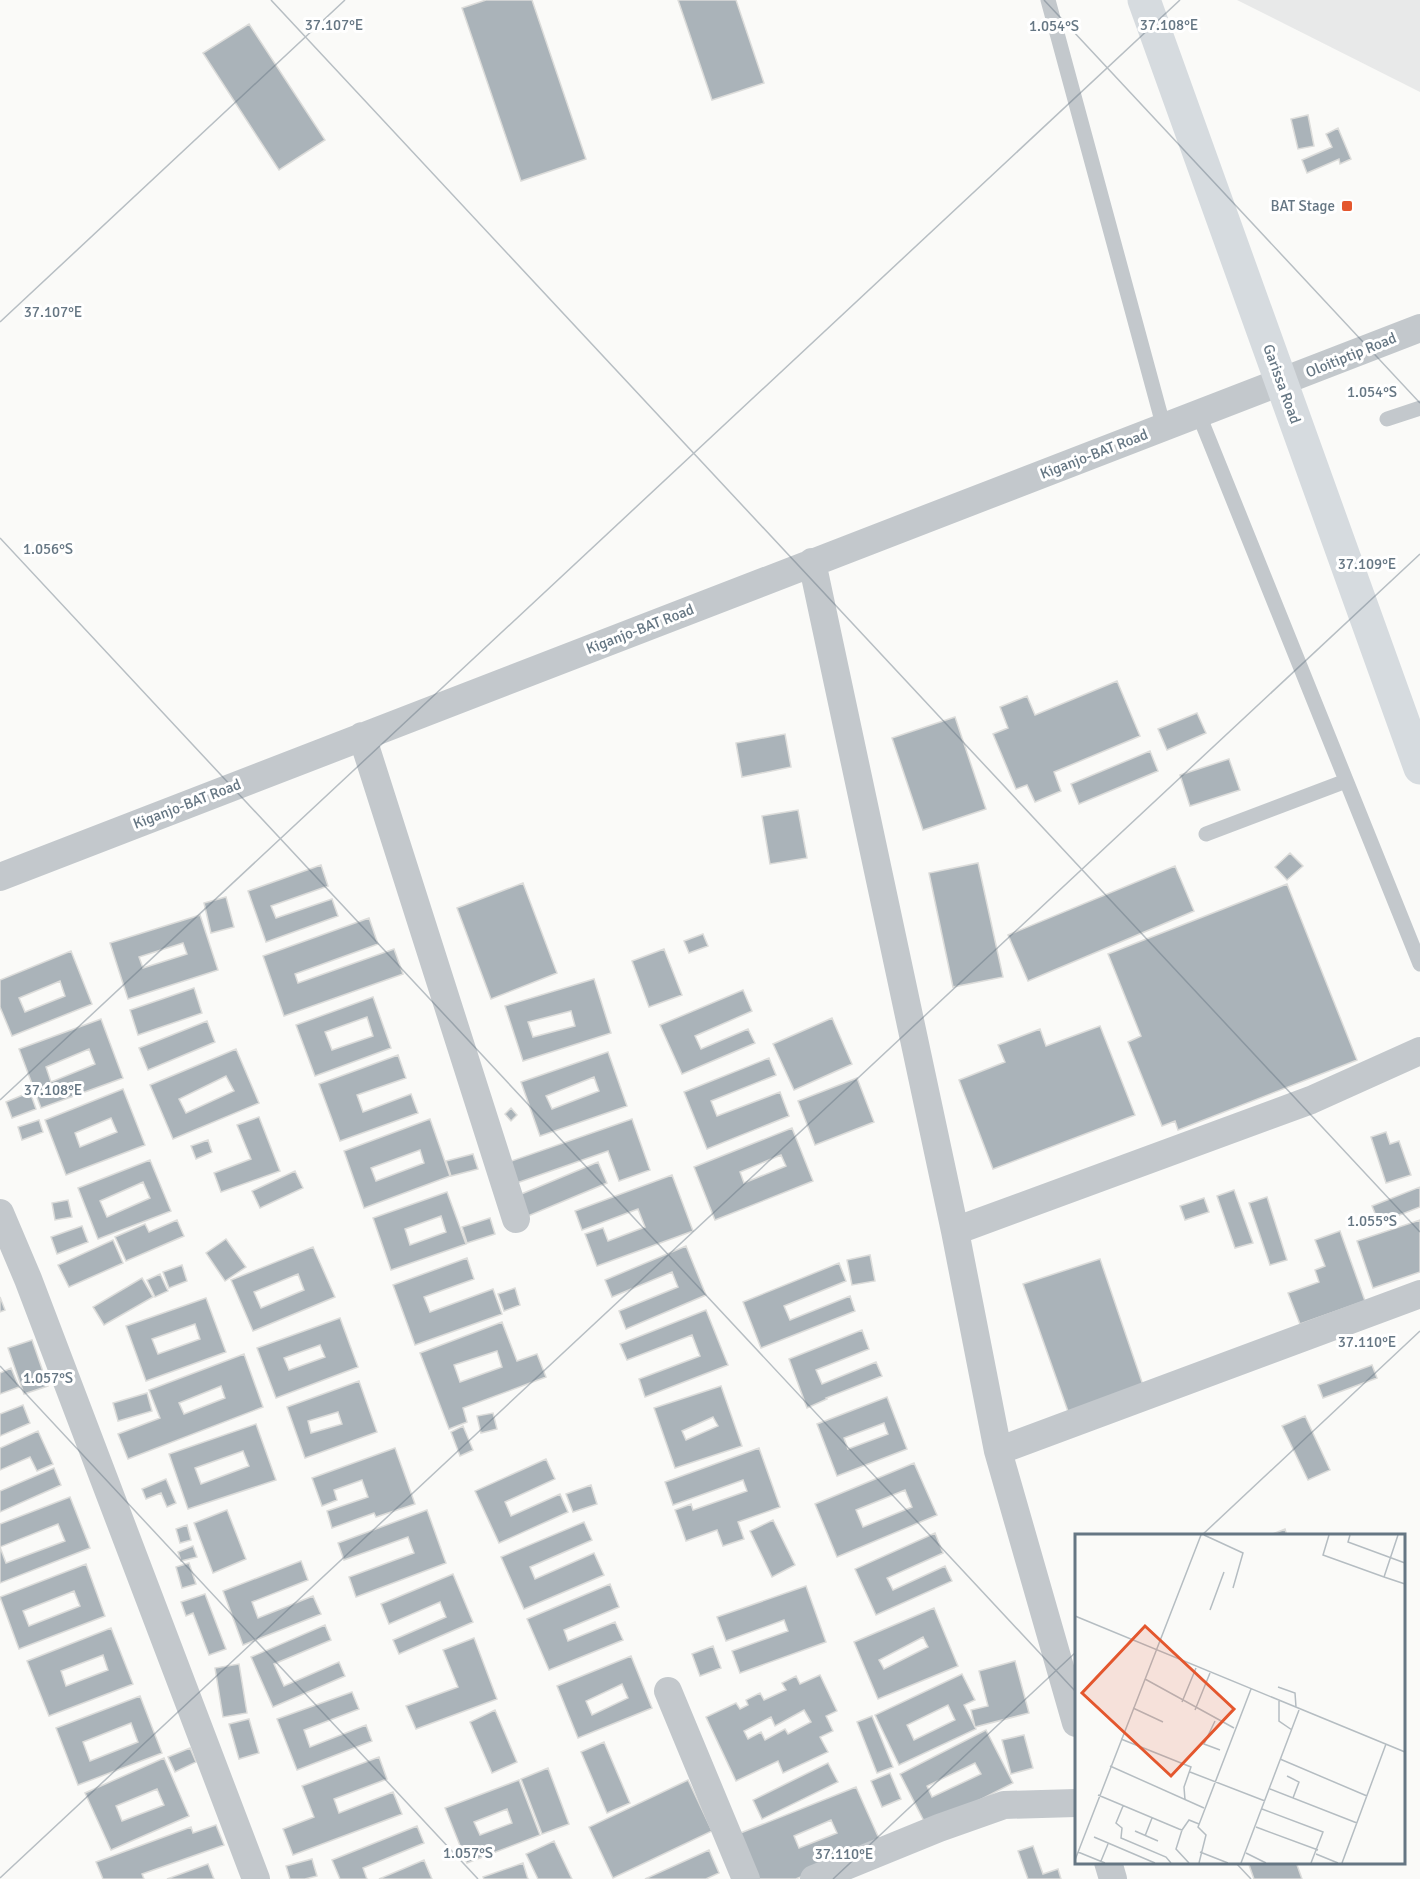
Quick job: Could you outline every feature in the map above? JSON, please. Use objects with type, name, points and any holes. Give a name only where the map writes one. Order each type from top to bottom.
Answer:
[{"type":"highway","name":"Garissa Road","points":[[1144,0],[1420,768]]},
{"type":"street","name":"Oloitiptip Road","points":[[1281,383],[1420,328]]},
{"type":"street","name":"Kiganjo-BAT Road","points":[[0,877],[1281,383]]},
{"type":"street","points":[[812,562],[955,1231],[998,1451],[1075,1716]]},
{"type":"street","points":[[362,736],[516,1219]]},
{"type":"street","points":[[955,1231],[1311,1100],[1420,1051]]},
{"type":"street","points":[[0,1213],[28,1279],[256,1879]]},
{"type":"street","points":[[998,1451],[1420,1294]]},
{"type":"street","points":[[668,1691],[746,1879]]},
{"type":"street","points":[[814,1879],[939,1828],[1004,1805],[1075,1803]]},
{"type":"street","points":[[1108,1864],[1113,1879]]},
{"type":"lane","points":[[1048,0],[1164,428]]},
{"type":"lane","points":[[1387,419],[1420,408]]},
{"type":"lane","points":[[1199,414],[1420,964]]},
{"type":"lane","points":[[1206,834],[1346,781]]},
{"type":"shaded area","points":[[1237,0],[1420,0],[1420,92]]},
{"type":"building","points":[[486,0],[532,0],[586,159],[521,181],[462,8]]},
{"type":"building","points":[[678,0],[736,0],[764,83],[712,100]]},
{"type":"building","points":[[249,24],[325,140],[279,170],[203,53]]},
{"type":"building","points":[[1308,115],[1314,146],[1298,149],[1291,119]]},
{"type":"building","points":[[1338,128],[1351,159],[1340,164],[1339,159],[1307,173],[1302,160],[1332,147],[1326,134]]},
{"type":"building","points":[[1117,681],[1140,736],[1054,772],[1061,791],[1035,802],[1027,785],[1016,789],[993,734],[1008,728],[1000,707],[1027,696],[1035,715]]},
{"type":"building","points":[[1197,713],[1206,733],[1167,750],[1158,729]]},
{"type":"building","points":[[955,717],[986,809],[923,830],[892,738]]},
{"type":"building","points":[[785,734],[791,767],[742,777],[736,743]]},
{"type":"building","points":[[1150,751],[1158,771],[1079,804],[1071,784]]},
{"type":"building","points":[[1229,759],[1240,790],[1190,806],[1180,775]]},
{"type":"building","points":[[798,810],[807,858],[770,864],[762,816]]},
{"type":"building","points":[[1290,853],[1303,866],[1287,880],[1275,867]]},
{"type":"building","points":[[978,863],[1003,977],[953,987],[929,873]]},
{"type":"building","points":[[321,865],[328,886],[271,906],[276,918],[332,899],[338,916],[266,942],[248,891]]},
{"type":"building","points":[[1175,866],[1194,911],[1028,981],[1008,935]]},
{"type":"building","points":[[523,883],[557,973],[491,999],[457,908]]},
{"type":"building","points":[[1287,884],[1357,1060],[1178,1130],[1175,1121],[1162,1126],[1128,1042],[1141,1036],[1108,954]]},
{"type":"building","points":[[226,897],[234,927],[211,933],[204,903]]},
{"type":"building","points":[[200,915],[218,970],[128,999],[110,943]],"holes":[[[183,943],[187,954],[143,968],[139,957]]]},
{"type":"building","points":[[369,918],[378,944],[295,974],[298,983],[394,949],[403,974],[284,1016],[263,956]]},
{"type":"building","points":[[703,934],[708,946],[689,953],[684,941]]},
{"type":"building","points":[[664,949],[682,995],[649,1007],[632,961]]},
{"type":"building","points":[[71,951],[92,1004],[12,1036],[0,1007],[0,980]],"holes":[[[60,981],[65,996],[25,1012],[19,998]]]},
{"type":"building","points":[[594,979],[611,1033],[523,1061],[505,1006]],"holes":[[[571,1011],[575,1026],[533,1037],[528,1022]]]},
{"type":"building","points":[[194,988],[202,1013],[138,1035],[130,1010]]},
{"type":"building","points":[[743,990],[752,1011],[695,1036],[701,1049],[748,1029],[755,1043],[682,1074],[660,1025]]},
{"type":"building","points":[[373,997],[391,1048],[315,1076],[296,1025]],"holes":[[[367,1017],[373,1036],[332,1050],[325,1032]]]},
{"type":"building","points":[[832,1018],[852,1064],[794,1090],[773,1044]]},
{"type":"building","points":[[101,1019],[123,1078],[41,1108],[19,1049]],"holes":[[[89,1049],[95,1064],[51,1082],[46,1067]]]},
{"type":"building","points":[[207,1021],[215,1042],[148,1070],[139,1048]]},
{"type":"building","points":[[1100,1026],[1135,1115],[993,1169],[959,1080],[1005,1062],[998,1045],[1040,1029],[1046,1046]]},
{"type":"building","points":[[236,1049],[259,1103],[173,1139],[150,1085]],"holes":[[[226,1076],[234,1091],[186,1113],[179,1099]]]},
{"type":"building","points":[[608,1052],[627,1106],[540,1136],[521,1082]],"holes":[[[594,1077],[599,1091],[552,1109],[546,1096]]]},
{"type":"building","points":[[398,1055],[406,1078],[357,1095],[363,1112],[411,1094],[418,1113],[340,1141],[319,1084]]},
{"type":"building","points":[[769,1058],[776,1075],[711,1101],[717,1116],[780,1092],[789,1116],[707,1149],[684,1092]]},
{"type":"building","points":[[857,1078],[874,1122],[815,1145],[798,1101]]},
{"type":"building","points":[[123,1089],[145,1145],[66,1175],[45,1120]],"holes":[[[111,1118],[117,1132],[80,1147],[75,1133]]]},
{"type":"building","points":[[30,1092],[36,1109],[12,1118],[6,1102]]},
{"type":"building","points":[[511,1108],[517,1115],[511,1121],[505,1114]]},
{"type":"building","points":[[259,1117],[280,1171],[221,1192],[214,1173],[251,1159],[237,1125]]},
{"type":"building","points":[[430,1119],[450,1176],[364,1208],[344,1151]],"holes":[[[420,1150],[424,1163],[376,1181],[371,1168]]]},
{"type":"building","points":[[632,1119],[650,1170],[619,1181],[608,1151],[511,1185],[503,1164]]},
{"type":"building","points":[[39,1120],[43,1132],[22,1140],[18,1127]]},
{"type":"building","points":[[792,1128],[813,1181],[715,1220],[694,1167]],"holes":[[[781,1155],[786,1166],[744,1183],[740,1172]]]},
{"type":"building","points":[[1386,1132],[1390,1144],[1399,1141],[1411,1175],[1386,1183],[1371,1137]]},
{"type":"building","points":[[208,1140],[212,1152],[196,1159],[191,1146]]},
{"type":"building","points":[[473,1154],[478,1169],[451,1176],[446,1161]]},
{"type":"building","points":[[150,1160],[171,1211],[98,1239],[78,1188]],"holes":[[[143,1182],[150,1198],[107,1217],[100,1201]]]},
{"type":"building","points":[[598,1162],[607,1183],[528,1216],[519,1195]]},
{"type":"building","points":[[295,1171],[303,1188],[260,1208],[252,1191]]},
{"type":"building","points":[[672,1175],[693,1231],[597,1266],[585,1234],[603,1228],[608,1241],[645,1227],[638,1209],[582,1230],[575,1211]]},
{"type":"building","points":[[1420,1187],[1420,1207],[1379,1223],[1372,1206]]},
{"type":"building","points":[[1234,1190],[1253,1243],[1235,1248],[1217,1196]]},
{"type":"building","points":[[447,1192],[466,1244],[391,1270],[373,1218]],"holes":[[[441,1216],[446,1232],[410,1245],[405,1229]]]},
{"type":"building","points":[[1267,1197],[1287,1260],[1270,1265],[1249,1203]]},
{"type":"building","points":[[1204,1198],[1209,1212],[1185,1220],[1180,1206]]},
{"type":"building","points":[[68,1200],[72,1217],[55,1220],[52,1203]]},
{"type":"building","points":[[490,1218],[495,1234],[467,1243],[462,1227]]},
{"type":"building","points":[[177,1220],[184,1236],[126,1261],[115,1237],[145,1224],[149,1232]]},
{"type":"building","points":[[1420,1220],[1420,1272],[1373,1288],[1357,1241]]},
{"type":"building","points":[[82,1226],[88,1242],[57,1254],[51,1237]]},
{"type":"building","points":[[1340,1231],[1365,1301],[1300,1324],[1288,1293],[1319,1282],[1315,1270],[1325,1266],[1315,1240]]},
{"type":"building","points":[[226,1239],[246,1267],[225,1281],[206,1253]]},
{"type":"building","points":[[113,1240],[123,1263],[69,1287],[58,1265]]},
{"type":"building","points":[[686,1246],[706,1295],[626,1329],[619,1311],[678,1287],[672,1272],[612,1297],[605,1280]]},
{"type":"building","points":[[313,1247],[335,1297],[253,1331],[231,1280]],"holes":[[[298,1274],[304,1290],[261,1308],[254,1292]]]},
{"type":"building","points":[[870,1255],[875,1281],[852,1285],[847,1260]]},
{"type":"building","points":[[467,1258],[474,1279],[424,1297],[430,1312],[493,1289],[502,1314],[415,1345],[393,1285]]},
{"type":"building","points":[[1100,1259],[1145,1391],[1070,1417],[1023,1284]]},
{"type":"building","points":[[839,1263],[846,1281],[784,1306],[790,1320],[850,1296],[855,1311],[761,1348],[743,1302]]},
{"type":"building","points":[[182,1265],[187,1281],[169,1288],[163,1272]]},
{"type":"building","points":[[160,1274],[168,1291],[155,1297],[147,1280]]},
{"type":"building","points":[[142,1278],[153,1297],[104,1325],[93,1307]]},
{"type":"building","points":[[515,1288],[520,1305],[504,1311],[498,1294]]},
{"type":"building","points":[[0,1297],[5,1310],[0,1312]]},
{"type":"building","points":[[206,1298],[226,1352],[146,1381],[126,1326]],"holes":[[[195,1324],[200,1339],[158,1354],[152,1339]]]},
{"type":"building","points":[[706,1310],[728,1365],[645,1397],[639,1379],[700,1356],[692,1335],[627,1360],[620,1344]]},
{"type":"building","points":[[340,1318],[358,1367],[276,1398],[257,1348]],"holes":[[[320,1345],[325,1357],[289,1370],[284,1358]]]},
{"type":"building","points":[[502,1322],[517,1361],[537,1354],[546,1377],[463,1408],[467,1422],[449,1429],[420,1353]],"holes":[[[497,1351],[502,1367],[460,1382],[454,1365]]]},
{"type":"building","points":[[862,1330],[869,1349],[816,1370],[822,1384],[876,1362],[882,1376],[807,1408],[789,1359]]},
{"type":"building","points":[[32,1340],[48,1386],[24,1394],[8,1348]]},
{"type":"building","points":[[244,1354],[263,1407],[128,1459],[118,1434],[160,1418],[149,1390]],"holes":[[[221,1386],[225,1398],[184,1414],[179,1403]]]},
{"type":"building","points":[[1372,1365],[1377,1378],[1323,1398],[1318,1385]]},
{"type":"building","points":[[11,1368],[19,1387],[0,1394],[0,1373]]},
{"type":"building","points":[[359,1381],[377,1432],[305,1458],[287,1407]],"holes":[[[338,1412],[342,1424],[311,1433],[308,1421]]]},
{"type":"building","points":[[721,1386],[742,1446],[675,1468],[654,1408]],"holes":[[[713,1417],[718,1426],[686,1440],[682,1431]]]},
{"type":"building","points":[[147,1393],[152,1411],[118,1421],[113,1403]]},
{"type":"building","points":[[887,1397],[907,1449],[837,1476],[817,1424]],"holes":[[[884,1423],[888,1434],[848,1449],[844,1438]]]},
{"type":"building","points":[[23,1405],[30,1423],[0,1436],[0,1414]]},
{"type":"building","points":[[493,1413],[497,1429],[481,1433],[477,1416]]},
{"type":"building","points":[[1305,1416],[1330,1470],[1308,1480],[1282,1426]]},
{"type":"building","points":[[256,1424],[276,1480],[188,1509],[169,1454]],"holes":[[[243,1451],[249,1466],[201,1484],[195,1468]]]},
{"type":"building","points":[[463,1426],[473,1450],[460,1456],[451,1432]]},
{"type":"building","points":[[38,1431],[53,1464],[37,1471],[30,1457],[0,1470],[0,1448]]},
{"type":"building","points":[[395,1448],[415,1504],[376,1517],[374,1513],[332,1528],[327,1511],[368,1497],[362,1480],[334,1490],[337,1500],[322,1506],[312,1478]]},
{"type":"building","points":[[759,1448],[780,1507],[738,1522],[744,1539],[723,1546],[717,1530],[686,1541],[675,1510],[691,1504],[693,1510],[747,1491],[743,1480],[673,1505],[665,1482]]},
{"type":"building","points":[[546,1459],[555,1479],[505,1502],[511,1516],[560,1494],[568,1512],[499,1543],[475,1491]]},
{"type":"building","points":[[914,1463],[937,1515],[837,1557],[815,1504]],"holes":[[[905,1490],[912,1507],[863,1527],[856,1510]]]},
{"type":"building","points":[[54,1468],[61,1485],[0,1512],[0,1491]]},
{"type":"building","points":[[166,1479],[176,1503],[167,1507],[161,1493],[146,1499],[142,1489]]},
{"type":"building","points":[[591,1485],[597,1504],[573,1512],[566,1494]]},
{"type":"building","points":[[70,1497],[90,1548],[0,1583],[0,1524]],"holes":[[[58,1524],[65,1541],[6,1563],[0,1547]]]},
{"type":"building","points":[[227,1510],[246,1559],[213,1573],[194,1523]]},
{"type":"building","points":[[427,1510],[446,1563],[356,1597],[349,1577],[414,1553],[408,1537],[344,1560],[338,1543]]},
{"type":"building","points":[[773,1520],[795,1565],[772,1577],[750,1531]]},
{"type":"building","points":[[584,1522],[592,1540],[530,1567],[535,1579],[594,1553],[604,1575],[524,1609],[501,1557]]},
{"type":"building","points":[[187,1525],[191,1540],[180,1543],[176,1529]]},
{"type":"building","points":[[1285,1529],[1286,1534],[1273,1534]]},
{"type":"building","points":[[935,1533],[943,1553],[887,1578],[893,1590],[945,1566],[952,1581],[876,1615],[855,1569]]},
{"type":"building","points":[[193,1546],[197,1557],[181,1561],[178,1552]]},
{"type":"building","points":[[301,1561],[308,1580],[252,1602],[258,1618],[313,1596],[321,1614],[243,1645],[223,1591]]},
{"type":"building","points":[[189,1563],[196,1584],[182,1588],[176,1567]]},
{"type":"building","points":[[86,1564],[105,1616],[19,1649],[0,1597]],"holes":[[[74,1591],[80,1606],[29,1626],[23,1611]]]},
{"type":"building","points":[[453,1574],[473,1622],[399,1654],[393,1640],[446,1617],[440,1602],[389,1624],[381,1604]]},
{"type":"building","points":[[610,1584],[619,1607],[564,1630],[568,1641],[615,1622],[623,1640],[549,1670],[527,1619]]},
{"type":"building","points":[[806,1586],[826,1642],[740,1673],[732,1651],[788,1631],[784,1620],[726,1641],[717,1617]]},
{"type":"building","points":[[205,1594],[226,1649],[209,1655],[193,1613],[186,1616],[181,1602]]},
{"type":"building","points":[[934,1608],[958,1666],[878,1699],[854,1642]],"holes":[[[923,1637],[928,1647],[884,1669],[879,1660]]]},
{"type":"building","points":[[325,1625],[331,1640],[274,1664],[284,1686],[339,1662],[345,1676],[273,1707],[251,1657]]},
{"type":"building","points":[[111,1628],[133,1684],[49,1716],[27,1661]],"holes":[[[103,1655],[108,1670],[66,1686],[61,1671]]]},
{"type":"building","points":[[474,1638],[497,1699],[416,1729],[406,1706],[458,1687],[443,1650]]},
{"type":"building","points":[[713,1646],[721,1668],[700,1676],[692,1654]]},
{"type":"building","points":[[631,1656],[652,1708],[578,1738],[557,1686]],"holes":[[[622,1684],[628,1698],[592,1715],[586,1701]]]},
{"type":"building","points":[[1015,1661],[1029,1713],[975,1727],[971,1710],[988,1706],[979,1671]]},
{"type":"building","points":[[239,1664],[247,1713],[223,1717],[215,1668]]},
{"type":"building","points":[[962,1674],[975,1700],[964,1705],[976,1729],[899,1765],[875,1715]],"holes":[[[948,1705],[955,1720],[914,1740],[907,1725]]]},
{"type":"building","points":[[820,1675],[837,1711],[826,1716],[833,1731],[820,1737],[828,1752],[783,1773],[778,1761],[736,1781],[706,1717],[736,1703],[740,1709],[748,1705],[746,1700],[760,1693],[764,1700],[786,1690],[782,1683],[796,1676],[800,1684]],"holes":[[[804,1710],[811,1722],[788,1734],[785,1729],[765,1740],[761,1732],[748,1739],[744,1731],[771,1717],[775,1726]]]},
{"type":"building","points":[[352,1692],[359,1709],[304,1730],[310,1747],[366,1725],[372,1741],[297,1770],[277,1719]]},
{"type":"building","points":[[140,1696],[162,1753],[78,1785],[56,1728]],"holes":[[[131,1723],[138,1742],[90,1761],[83,1742]]]},
{"type":"building","points":[[495,1710],[517,1762],[492,1773],[470,1722]]},
{"type":"building","points":[[872,1716],[893,1767],[877,1773],[857,1722]]},
{"type":"building","points":[[249,1719],[259,1753],[239,1759],[229,1724]]},
{"type":"building","points":[[986,1730],[1013,1783],[927,1827],[900,1774]],"holes":[[[975,1763],[981,1774],[932,1797],[927,1786]]]},
{"type":"building","points":[[1024,1735],[1033,1768],[1011,1774],[1002,1740]]},
{"type":"building","points":[[604,1742],[630,1803],[607,1813],[581,1752]]},
{"type":"building","points":[[190,1748],[196,1762],[175,1772],[168,1757]]},
{"type":"building","points":[[379,1757],[387,1779],[334,1799],[339,1813],[393,1792],[402,1814],[293,1855],[283,1829],[314,1817],[302,1786]]},
{"type":"building","points":[[164,1758],[189,1816],[111,1850],[85,1793]],"holes":[[[157,1789],[164,1805],[122,1821],[116,1806]]]},
{"type":"building","points":[[828,1763],[838,1782],[762,1819],[753,1800]]},
{"type":"building","points":[[548,1768],[569,1824],[542,1834],[521,1779]]},
{"type":"building","points":[[890,1773],[901,1799],[882,1807],[871,1781]]},
{"type":"building","points":[[519,1780],[540,1835],[467,1863],[445,1808]],"holes":[[[507,1809],[512,1823],[480,1835],[474,1822]]]},
{"type":"building","points":[[688,1780],[712,1831],[613,1878],[589,1827]]},
{"type":"building","points":[[856,1787],[881,1843],[796,1879],[759,1879],[738,1834]],"holes":[[[831,1820],[837,1833],[799,1848],[794,1836]]]},
{"type":"building","points":[[216,1825],[224,1845],[142,1874],[144,1879],[103,1879],[96,1862],[191,1827],[193,1833]]},
{"type":"building","points":[[417,1826],[424,1843],[363,1868],[367,1879],[340,1879],[332,1860]]},
{"type":"building","points":[[554,1841],[572,1879],[538,1879],[526,1854]]},
{"type":"building","points":[[1033,1846],[1043,1874],[1058,1869],[1061,1879],[1028,1879],[1018,1851]]},
{"type":"building","points":[[709,1850],[719,1873],[706,1879],[645,1879]]},
{"type":"building","points":[[312,1859],[317,1876],[290,1879],[286,1866]]},
{"type":"building","points":[[424,1860],[432,1879],[379,1879]]},
{"type":"building","points":[[523,1863],[528,1879],[484,1879],[483,1877]]},
{"type":"building","points":[[208,1864],[214,1879],[167,1879]]},
{"type":"building","points":[[1249,1864],[1297,1864],[1302,1879],[1254,1879]]},
{"type":"place","name":"BAT Stage","points":[[1347,206]]}]
